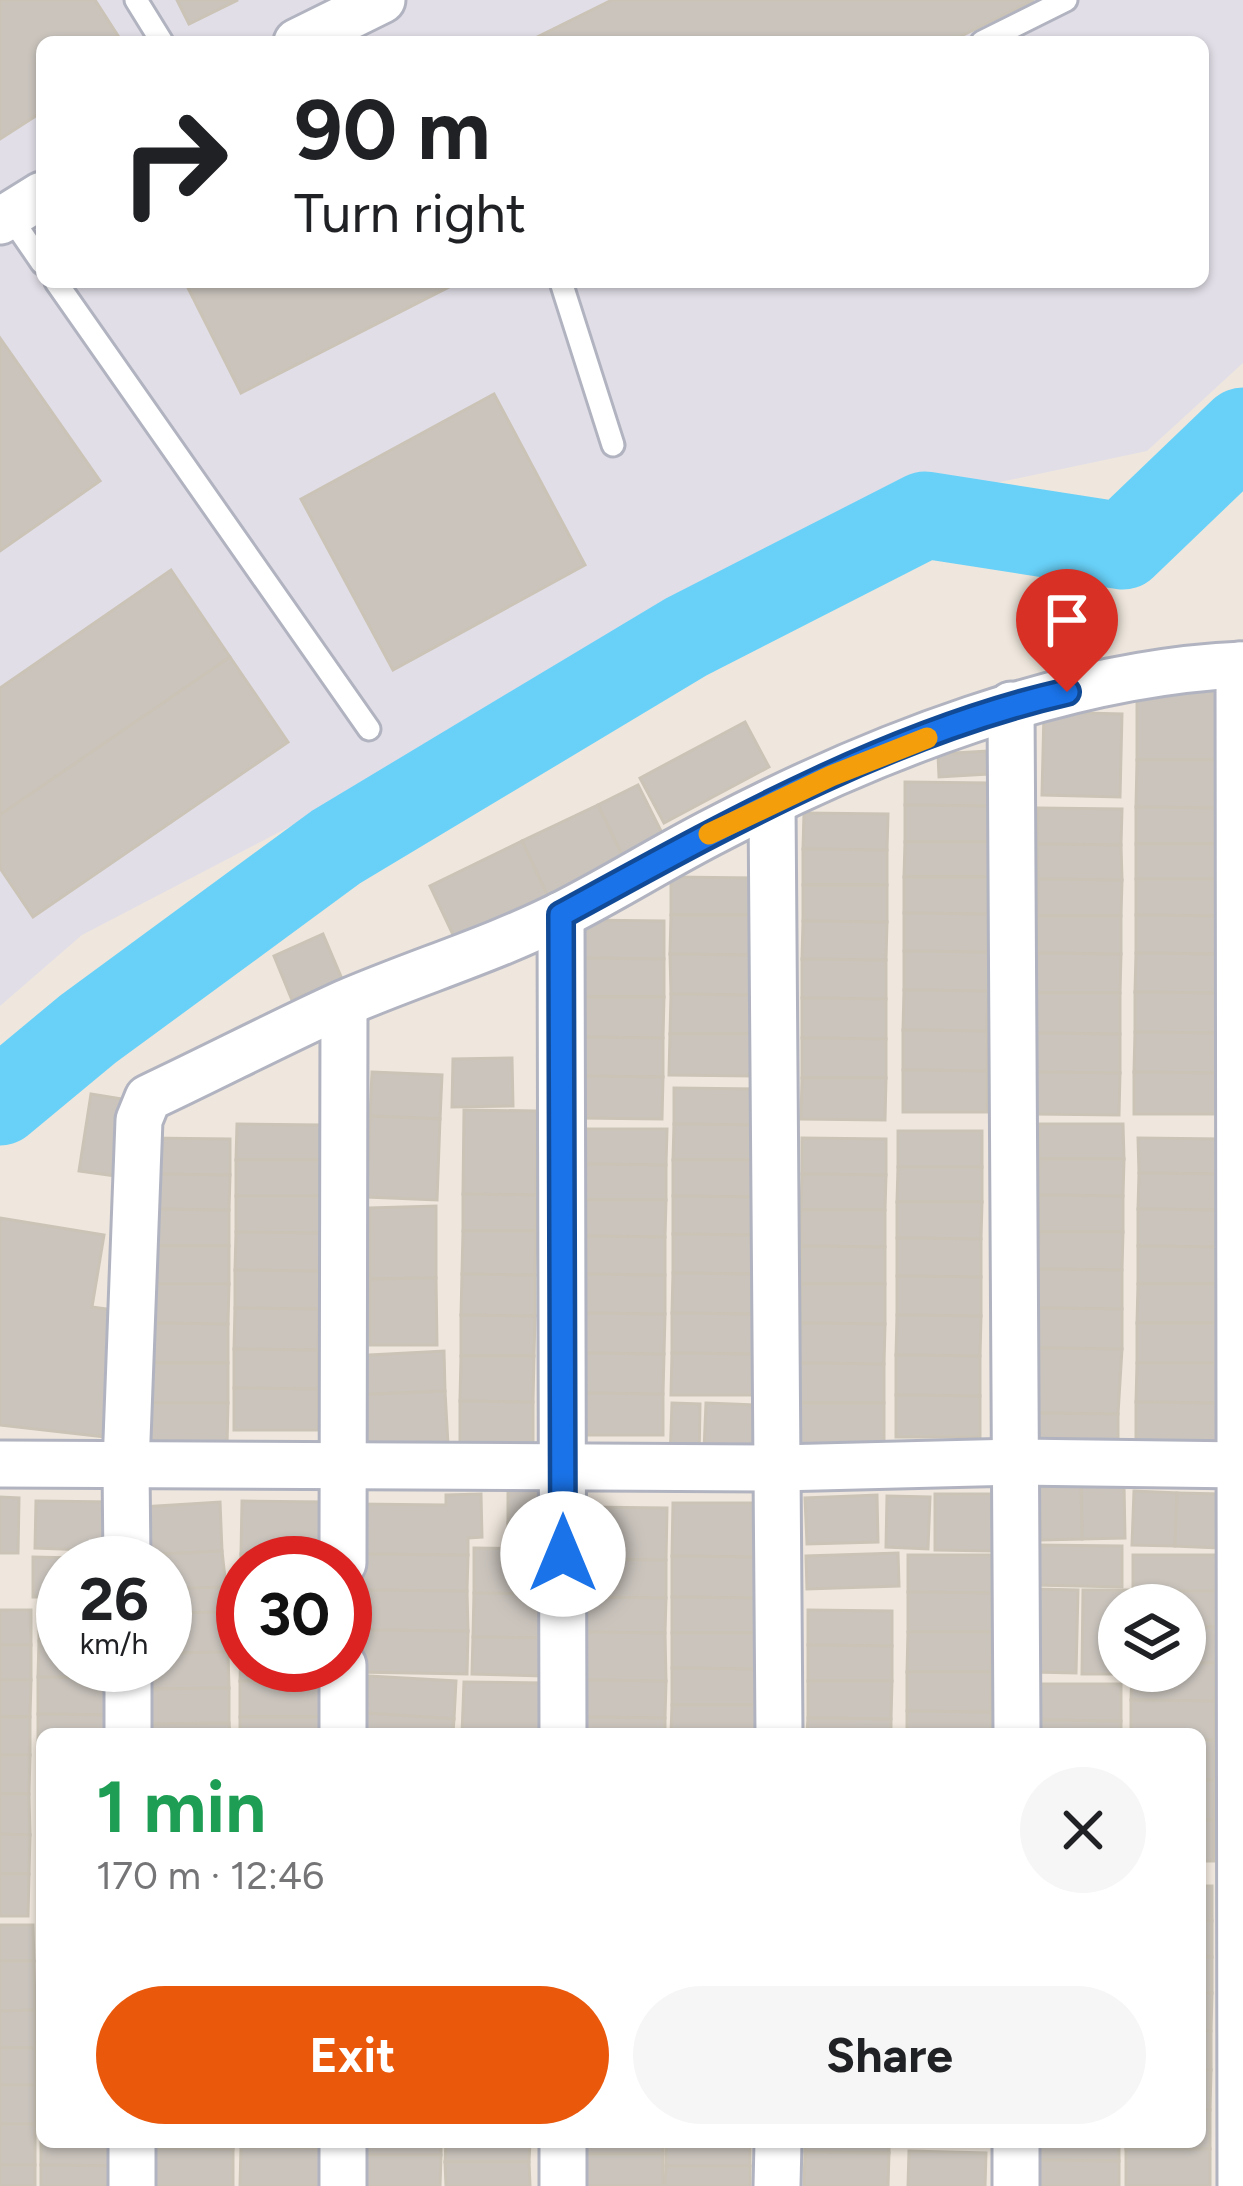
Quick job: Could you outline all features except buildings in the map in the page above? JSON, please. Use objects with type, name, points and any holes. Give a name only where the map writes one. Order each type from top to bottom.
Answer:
[{"type":"street","points":[[309,36],[382,0]]},
{"type":"street","points":[[127,1536],[140,1120],[148,1098],[344,1004],[561,915],[720,827],[831,776],[1011,705],[1106,681],[1176,669],[1241,665],[1241,2186]]},
{"type":"street","points":[[1011,705],[1017,1728]]},
{"type":"street","points":[[772,804],[779,1728]]},
{"type":"street","points":[[561,915],[563,1728]]},
{"type":"street","points":[[343,1536],[344,1004]]},
{"type":"street","points":[[0,1464],[1242,1465]]},
{"type":"street","points":[[128,1692],[128,1728]]},
{"type":"street","points":[[343,1692],[343,1728]]},
{"type":"street","points":[[132,2148],[132,2186]]},
{"type":"street","points":[[343,2148],[343,2186]]},
{"type":"street","points":[[562,2148],[562,2186]]},
{"type":"street","points":[[777,2186],[778,2148]]},
{"type":"street","points":[[1016,2148],[1016,2186]]},
{"type":"lane","points":[[136,0],[158,36]]},
{"type":"lane","points":[[994,36],[1066,0]]},
{"type":"lane","points":[[17,210],[36,250]]},
{"type":"lane","points":[[60,288],[369,729]]},
{"type":"lane","points":[[563,288],[613,445]]},
{"type":"shaded area","points":[[0,0],[1243,0],[1243,363],[1147,451],[916,500],[82,935],[0,1006]]},
{"type":"waterway","points":[[0,1102],[88,1029],[336,847],[686,637],[925,515],[1123,546],[1243,431]]},
{"type":"slow traffic","points":[[709,834],[831,776],[927,738]]},
{"type":"route","points":[[563,1554],[561,915],[720,827],[831,776],[1011,705],[1067,692]]}]
